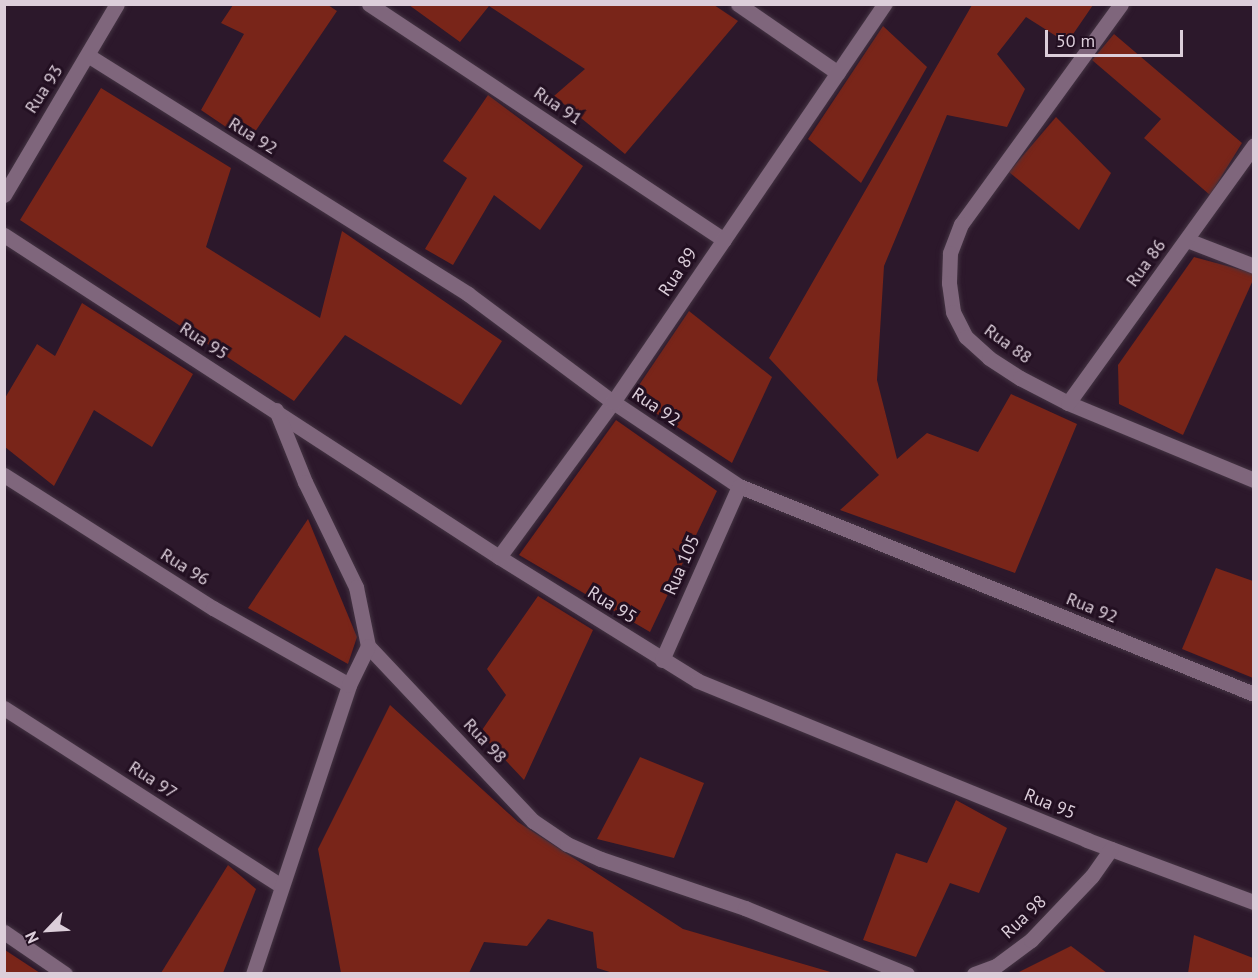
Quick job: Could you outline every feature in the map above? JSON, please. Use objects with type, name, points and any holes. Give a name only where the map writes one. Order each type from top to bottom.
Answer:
[{"type":"street","name":"Rua 93","points":[[4,195],[52,111],[89,56],[117,4]]},
{"type":"street","name":"Rua 91","points":[[369,4],[724,240]]},
{"type":"street","points":[[738,4],[838,74]]},
{"type":"street","name":"Rua 89","points":[[499,557],[613,402],[884,4]]},
{"type":"street","name":"Rua 88","points":[[1121,4],[961,225],[950,253],[949,283],[953,312],[966,337],[989,358],[1020,378],[1068,403],[1254,480]]},
{"type":"street","name":"Rua 92","points":[[89,56],[468,294],[613,402],[739,486],[1254,694]]},
{"type":"street","name":"Rua 86","points":[[1068,403],[1254,145]]},
{"type":"street","name":"Rua 95","points":[[4,235],[499,557],[662,660],[725,694],[1111,849],[1254,902]]},
{"type":"street","points":[[1187,240],[1254,266]]},
{"type":"street","points":[[253,974],[349,685],[368,646],[356,587],[305,482],[275,410]]},
{"type":"street","name":"Rua 96","points":[[4,475],[213,608],[349,685]]},
{"type":"street","name":"Rua 105","points":[[662,660],[739,486]]},
{"type":"street","name":"Rua 98","points":[[368,646],[533,821],[567,844],[601,859],[745,908],[907,974]]},
{"type":"street","name":"Rua 97","points":[[4,708],[281,886]]},
{"type":"street","name":"Rua 98","points":[[974,974],[996,966],[1031,940],[1092,876],[1111,849]]},
{"type":"street","points":[[4,932],[65,974]]},
{"type":"shaded area","points":[[233,5],[328,5],[337,11],[248,142],[201,110],[244,34],[221,23]]},
{"type":"shaded area","points":[[409,5],[714,5],[738,21],[625,154],[554,96],[585,69],[489,6],[460,42]]},
{"type":"shaded area","points":[[972,5],[1093,5],[1067,43],[1026,17],[997,54],[1025,89],[1007,127],[947,115],[884,266],[877,380],[897,459],[927,433],[978,452],[1011,394],[1077,424],[1015,573],[840,510],[879,475],[769,358]]},
{"type":"shaded area","points":[[883,26],[927,67],[861,183],[808,139]]},
{"type":"shaded area","points":[[1114,34],[1242,143],[1210,195],[1144,138],[1161,119],[1092,60]]},
{"type":"shaded area","points":[[101,88],[231,168],[206,247],[320,318],[342,231],[502,341],[461,405],[345,335],[294,401],[20,220]]},
{"type":"shaded area","points":[[488,95],[583,166],[540,230],[494,195],[453,265],[425,249],[467,178],[443,161]]},
{"type":"shaded area","points":[[1056,117],[1111,173],[1079,230],[1009,172]]},
{"type":"shaded area","points":[[1194,257],[1253,273],[1253,280],[1183,435],[1119,404],[1118,365]]},
{"type":"shaded area","points":[[82,303],[193,374],[152,447],[94,410],[54,486],[5,447],[5,398],[37,344],[55,356]]},
{"type":"shaded area","points":[[689,311],[772,377],[732,463],[631,397]]},
{"type":"shaded area","points":[[616,420],[717,491],[650,632],[519,555]]},
{"type":"shaded area","points":[[308,519],[357,637],[348,664],[248,608]]},
{"type":"shaded area","points":[[1216,568],[1253,581],[1253,678],[1182,649]]},
{"type":"shaded area","points":[[538,596],[593,630],[524,780],[480,733],[506,695],[487,669]]},
{"type":"shaded area","points":[[390,705],[518,822],[683,929],[834,973],[613,973],[597,968],[593,932],[548,919],[527,946],[484,942],[469,973],[341,973],[318,849]]},
{"type":"shaded area","points":[[640,757],[704,783],[674,858],[597,839]]},
{"type":"shaded area","points":[[956,800],[1007,828],[979,893],[950,883],[916,957],[863,940],[896,853],[927,863]]},
{"type":"shaded area","points":[[228,865],[256,889],[223,973],[161,973]]},
{"type":"shaded area","points":[[1194,935],[1253,958],[1253,973],[1188,973]]},
{"type":"shaded area","points":[[1071,946],[1107,973],[1017,973]]},
{"type":"shaded area","points":[[5,950],[40,973],[5,973]]}]
